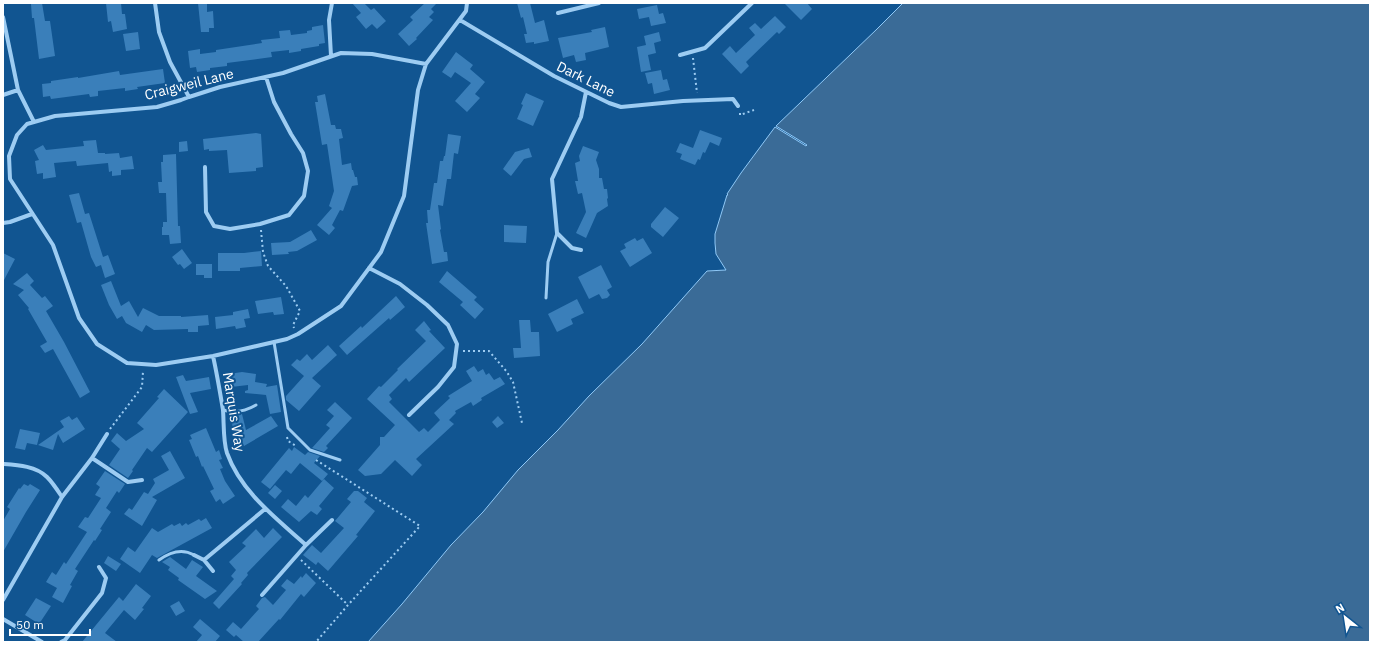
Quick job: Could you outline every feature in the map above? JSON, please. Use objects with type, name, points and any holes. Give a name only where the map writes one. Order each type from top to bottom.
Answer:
[{"type":"street","points":[[154,3],[161,38],[170,62],[189,97]]},
{"type":"street","points":[[331,56],[329,20],[332,3]]},
{"type":"street","points":[[426,64],[460,20],[466,11],[467,3]]},
{"type":"street","points":[[558,13],[599,3]]},
{"type":"street","points":[[680,55],[705,48],[752,3]]},
{"type":"street","points":[[3,17],[18,90],[34,122]]},
{"type":"street","name":"Dark Lane","points":[[460,20],[554,76],[621,107],[697,100],[732,99],[738,106]]},
{"type":"street","name":"Craigweil Lane","points":[[341,53],[372,54],[426,64],[418,90],[404,196],[381,252],[341,306],[288,339],[214,356],[156,364],[127,362],[97,344],[79,318],[53,245],[10,179],[9,156],[17,135],[27,124],[55,116],[157,107],[189,97],[220,87],[283,73],[341,53]]},
{"type":"street","points":[[205,167],[206,212],[214,226],[230,229],[260,224],[289,216],[304,196],[308,171],[303,153],[274,102],[266,77]]},
{"type":"street","points":[[3,95],[18,90]]},
{"type":"street","points":[[581,250],[572,248],[557,233],[552,179],[581,117],[586,92]]},
{"type":"street","points":[[3,223],[32,214]]},
{"type":"street","points":[[369,268],[400,284],[427,305],[448,325],[457,344],[454,367],[438,387],[409,416]]},
{"type":"street","name":"Marquis Way","points":[[214,356],[223,410],[226,451],[233,468],[265,509],[306,544]]},
{"type":"street","points":[[3,600],[62,497],[92,458],[107,434]]},
{"type":"street","points":[[92,458],[128,482],[142,480]]},
{"type":"street","points":[[3,464],[17,465],[38,470],[47,477],[62,497]]},
{"type":"street","points":[[204,560],[265,509]]},
{"type":"street","points":[[262,595],[306,544],[332,520]]},
{"type":"street","points":[[194,555],[204,560],[213,570]]},
{"type":"street","points":[[61,642],[65,640],[102,593],[106,578],[99,567]]},
{"type":"street","points":[[3,619],[42,642]]},
{"type":"lane","points":[[546,298],[548,262],[557,233]]},
{"type":"lane","points":[[274,342],[288,428],[310,450],[340,460]]},
{"type":"lane","points":[[223,410],[231,412],[250,409],[256,405]]},
{"type":"lane","points":[[160,560],[176,551],[185,551],[194,555]]},
{"type":"path","points":[[693,51],[697,100]]},
{"type":"path","points":[[260,224],[263,252],[268,266],[286,286],[300,311],[293,325],[298,334]]},
{"type":"path","points":[[456,351],[489,351],[507,372],[513,382],[522,423]]},
{"type":"path","points":[[107,434],[142,387],[144,364]]},
{"type":"path","points":[[316,642],[420,526]]},
{"type":"path","points":[[296,555],[348,605]]},
{"type":"water","points":[[903,3],[1370,3],[1370,642],[368,642],[451,545],[483,512],[518,470],[589,396],[642,344],[707,271],[726,270],[716,254],[715,234],[728,195],[727,194],[775,127],[806,146],[807,145],[776,126]]},
{"type":"building","points":[[42,3],[45,21],[50,21],[55,56],[39,59],[31,4]]},
{"type":"building","points":[[106,3],[121,3],[122,14],[125,14],[127,29],[113,32],[111,21],[108,22]]},
{"type":"building","points":[[198,3],[207,3],[207,12],[213,11],[214,28],[209,28],[209,32],[201,32]]},
{"type":"building","points":[[352,3],[364,3],[371,10],[374,8],[386,21],[377,29],[372,24],[366,29],[356,17],[361,13]]},
{"type":"building","points":[[425,3],[437,3],[431,9],[434,12],[429,17],[433,20],[409,46],[398,34],[413,20],[410,17]]},
{"type":"building","points":[[517,3],[530,3],[535,23],[544,20],[549,41],[534,44],[534,42],[526,43],[524,34],[527,34],[523,17],[521,18]]},
{"type":"building","points":[[784,3],[807,3],[812,9],[801,20]]},
{"type":"building","points":[[657,5],[659,14],[663,13],[666,23],[651,26],[649,17],[639,19],[637,9]]},
{"type":"building","points":[[775,16],[786,27],[779,34],[777,32],[746,62],[749,66],[741,74],[722,54],[730,46],[736,53],[755,35],[749,28],[755,23],[761,29]]},
{"type":"building","points":[[323,25],[325,43],[319,44],[319,46],[289,53],[289,50],[271,52],[272,57],[227,63],[227,66],[210,68],[210,70],[197,72],[196,67],[190,68],[188,51],[200,49],[200,54],[216,52],[216,50],[262,43],[261,40],[280,38],[279,31],[290,30],[291,35],[307,33],[307,31],[312,30],[312,27]]},
{"type":"building","points":[[605,27],[609,47],[585,53],[586,60],[576,62],[574,55],[563,58],[558,38],[592,32],[591,30]]},
{"type":"building","points":[[138,32],[140,49],[126,51],[123,34]]},
{"type":"building","points":[[659,32],[661,41],[654,43],[656,53],[648,55],[651,70],[641,72],[637,47],[646,45],[644,36]]},
{"type":"building","points":[[456,52],[473,65],[470,69],[485,82],[475,94],[480,98],[467,112],[455,101],[471,83],[455,72],[451,78],[442,72]]},
{"type":"building","points":[[163,69],[165,83],[137,87],[138,89],[125,91],[125,88],[98,91],[98,96],[90,97],[89,94],[51,99],[50,96],[43,97],[42,84],[51,83],[51,81],[119,71],[120,75]]},
{"type":"building","points":[[661,70],[663,80],[667,79],[670,90],[654,94],[652,83],[648,84],[645,73]]},
{"type":"building","points":[[526,93],[544,101],[533,126],[517,119]]},
{"type":"building","points":[[325,94],[331,125],[335,125],[336,129],[341,129],[343,138],[339,139],[342,165],[351,163],[355,177],[357,177],[358,185],[352,186],[343,211],[340,210],[332,225],[335,228],[329,235],[317,225],[332,208],[329,206],[334,191],[327,144],[322,145],[315,102],[318,102],[317,96]]},
{"type":"building","points":[[700,130],[722,138],[719,146],[710,142],[705,153],[703,152],[700,160],[698,159],[695,165],[680,159],[682,154],[676,152],[680,143],[693,148]]},
{"type":"building","points":[[256,133],[261,134],[263,167],[256,168],[256,171],[229,173],[227,150],[204,150],[203,139]]},
{"type":"building","points":[[448,134],[461,136],[458,154],[454,153],[451,179],[447,179],[443,206],[438,205],[440,230],[444,252],[447,252],[448,261],[432,264],[426,223],[428,223],[427,210],[430,210],[434,183],[437,183],[440,161],[443,161],[445,156]]},
{"type":"building","points":[[96,140],[98,153],[119,153],[120,158],[132,156],[134,169],[121,170],[121,175],[112,176],[112,171],[109,172],[108,163],[77,166],[76,161],[54,163],[56,177],[43,179],[43,173],[37,174],[35,161],[39,160],[34,150],[43,145],[46,150],[84,146],[83,141]]},
{"type":"building","points":[[187,141],[188,151],[179,152],[179,142]]},
{"type":"building","points":[[583,146],[599,152],[596,160],[599,169],[599,178],[602,178],[604,189],[607,189],[608,198],[608,206],[597,213],[586,238],[576,233],[586,212],[582,193],[578,194],[575,181],[578,181],[575,163],[580,161],[579,156]]},
{"type":"building","points":[[529,148],[532,157],[524,159],[511,176],[503,169],[515,152]]},
{"type":"building","points":[[176,154],[178,226],[180,226],[181,243],[170,244],[169,235],[162,235],[163,222],[167,222],[166,193],[159,193],[158,182],[162,182],[161,162],[163,162],[163,155]]},
{"type":"building","points":[[79,193],[85,214],[89,213],[103,257],[108,255],[115,274],[105,278],[101,265],[96,267],[91,257],[81,222],[77,223],[69,195]]},
{"type":"building","points":[[665,207],[679,218],[663,237],[651,227],[651,224]]},
{"type":"building","points":[[504,225],[527,226],[526,243],[504,242]]},
{"type":"building","points":[[311,230],[317,240],[297,251],[288,252],[289,254],[272,255],[271,243],[290,242]]},
{"type":"building","points":[[635,238],[637,241],[643,238],[652,253],[630,267],[620,251],[626,248],[624,244]]},
{"type":"building","points":[[182,249],[192,263],[184,269],[180,264],[178,265],[172,257]]},
{"type":"building","points":[[261,251],[262,266],[240,268],[240,271],[218,271],[218,253],[244,253]]},
{"type":"building","points":[[3,253],[15,259],[3,282]]},
{"type":"building","points":[[196,264],[212,264],[212,278],[204,278],[204,275],[196,275]]},
{"type":"building","points":[[601,265],[612,287],[607,290],[610,295],[607,298],[602,299],[599,294],[589,299],[578,277]]},
{"type":"building","points":[[447,271],[477,297],[474,300],[484,309],[475,319],[460,305],[463,302],[439,282]]},
{"type":"building","points":[[27,273],[34,281],[30,285],[42,298],[45,296],[53,306],[46,311],[90,392],[80,398],[53,349],[45,353],[40,346],[47,342],[28,309],[29,308],[18,295],[24,290],[13,284]]},
{"type":"building","points":[[111,281],[121,306],[129,301],[138,317],[143,308],[159,316],[181,317],[208,315],[209,325],[198,326],[198,332],[188,332],[188,329],[154,330],[146,325],[142,332],[126,323],[122,316],[117,319],[109,305],[101,285]]},
{"type":"building","points":[[396,296],[405,307],[390,320],[389,318],[347,355],[339,346],[361,326],[362,328]]},
{"type":"building","points":[[281,297],[284,314],[274,315],[273,312],[258,314],[255,301]]},
{"type":"building","points":[[577,299],[584,313],[571,319],[573,324],[557,332],[548,314]]},
{"type":"building","points":[[248,309],[250,318],[244,319],[246,327],[236,329],[235,326],[216,329],[215,317],[233,315],[233,312]]},
{"type":"building","points":[[519,320],[530,320],[531,332],[539,332],[540,356],[514,358],[513,348],[521,348]]},
{"type":"building","points":[[424,321],[431,330],[429,331],[445,348],[409,382],[406,378],[389,395],[392,399],[389,402],[419,432],[424,428],[428,432],[440,420],[434,413],[450,398],[448,396],[472,381],[466,371],[474,366],[478,372],[483,369],[486,375],[489,373],[494,380],[500,377],[505,384],[481,398],[482,400],[473,406],[471,402],[455,411],[456,413],[449,420],[454,424],[416,459],[422,465],[412,476],[395,460],[381,474],[365,476],[358,470],[380,445],[380,437],[384,437],[395,425],[367,399],[379,386],[381,387],[426,341],[415,330]]},
{"type":"building","points":[[328,345],[337,355],[312,378],[321,386],[299,411],[286,400],[286,396],[304,376],[291,365],[297,359],[300,361],[307,354],[312,360]]},
{"type":"building","points":[[242,372],[256,374],[255,382],[267,384],[266,387],[277,385],[281,412],[270,414],[266,395],[245,393],[245,391],[248,390],[248,385],[231,387],[229,374]]},
{"type":"building","points":[[183,375],[186,381],[209,377],[211,389],[190,393],[198,412],[190,414],[176,377]]},
{"type":"building","points":[[164,389],[188,412],[152,452],[147,448],[128,478],[109,465],[120,449],[111,441],[117,433],[126,441],[144,429],[137,423],[159,398],[157,397]]},
{"type":"building","points":[[335,402],[352,418],[326,446],[328,448],[324,452],[312,448],[330,428],[326,425],[334,416],[327,410]]},
{"type":"building","points":[[242,414],[246,430],[271,416],[278,426],[244,446],[233,429],[231,417]]},
{"type":"building","points":[[69,416],[72,420],[77,417],[85,429],[63,443],[58,434],[53,450],[38,445],[64,427],[60,421]]},
{"type":"building","points":[[498,416],[504,423],[497,428],[492,422]]},
{"type":"building","points":[[206,428],[216,452],[219,450],[222,459],[219,460],[223,468],[220,469],[225,481],[235,496],[223,504],[220,499],[216,502],[210,491],[214,489],[198,456],[196,457],[189,440],[192,439],[190,435]]},
{"type":"building","points":[[20,429],[40,433],[37,445],[27,443],[25,450],[15,448]]},
{"type":"building","points":[[294,447],[305,455],[308,452],[320,456],[314,463],[328,474],[322,481],[300,463],[291,474],[286,470],[270,489],[261,482],[289,448],[292,451]]},
{"type":"building","points":[[170,451],[185,478],[152,497],[157,500],[142,526],[124,514],[129,508],[132,510],[144,492],[148,494],[155,483],[153,479],[169,470],[161,456]]},
{"type":"building","points":[[105,471],[125,484],[119,493],[117,491],[106,508],[111,512],[100,529],[102,530],[75,569],[78,571],[70,585],[72,586],[63,603],[52,597],[57,588],[46,582],[52,572],[56,575],[64,562],[66,564],[87,532],[78,527],[85,517],[88,518],[101,498],[95,495],[100,487],[96,484]]},
{"type":"building","points":[[324,479],[334,488],[319,506],[322,509],[317,515],[311,511],[299,522],[281,507],[288,499],[296,506],[305,495],[308,498]]},
{"type":"building","points":[[24,484],[28,486],[30,484],[40,490],[3,552],[3,521],[10,509],[7,507],[19,488],[20,489]]},
{"type":"building","points":[[275,485],[282,491],[275,499],[268,493]]},
{"type":"building","points":[[354,491],[358,491],[367,498],[364,502],[375,511],[356,535],[358,536],[328,571],[318,562],[316,565],[303,555],[312,545],[321,553],[344,528],[335,521],[351,502],[347,499]]},
{"type":"building","points":[[206,518],[212,528],[157,558],[152,555],[140,573],[120,559],[128,547],[135,552],[152,528],[158,532],[172,524],[174,526],[180,523],[182,526],[186,523],[188,525],[199,519],[201,521]]},
{"type":"building","points":[[273,528],[282,537],[247,573],[248,575],[241,583],[242,584],[219,609],[213,603],[234,579],[231,576],[236,570],[229,562],[246,546],[242,543],[256,529],[264,538]]},
{"type":"building","points":[[108,556],[121,564],[116,571],[104,563]]},
{"type":"building","points":[[170,557],[186,569],[192,560],[203,567],[196,576],[217,591],[205,599],[178,580],[179,578],[168,570],[170,567],[162,562]]},
{"type":"building","points":[[306,573],[316,583],[304,597],[301,594],[280,620],[279,619],[258,642],[244,642],[236,635],[234,637],[226,630],[233,622],[241,629],[259,609],[256,606],[262,598],[265,597],[273,605],[286,590],[281,586],[287,579],[294,584]]},
{"type":"building","points":[[136,584],[151,596],[142,608],[144,609],[135,620],[124,610],[105,633],[117,642],[82,642],[119,597],[123,601]]},
{"type":"building","points":[[36,598],[51,606],[39,624],[25,615]]},
{"type":"building","points":[[179,601],[185,611],[176,616],[170,606]]},
{"type":"building","points":[[200,619],[220,636],[215,642],[196,642],[202,635],[193,627]]}]
